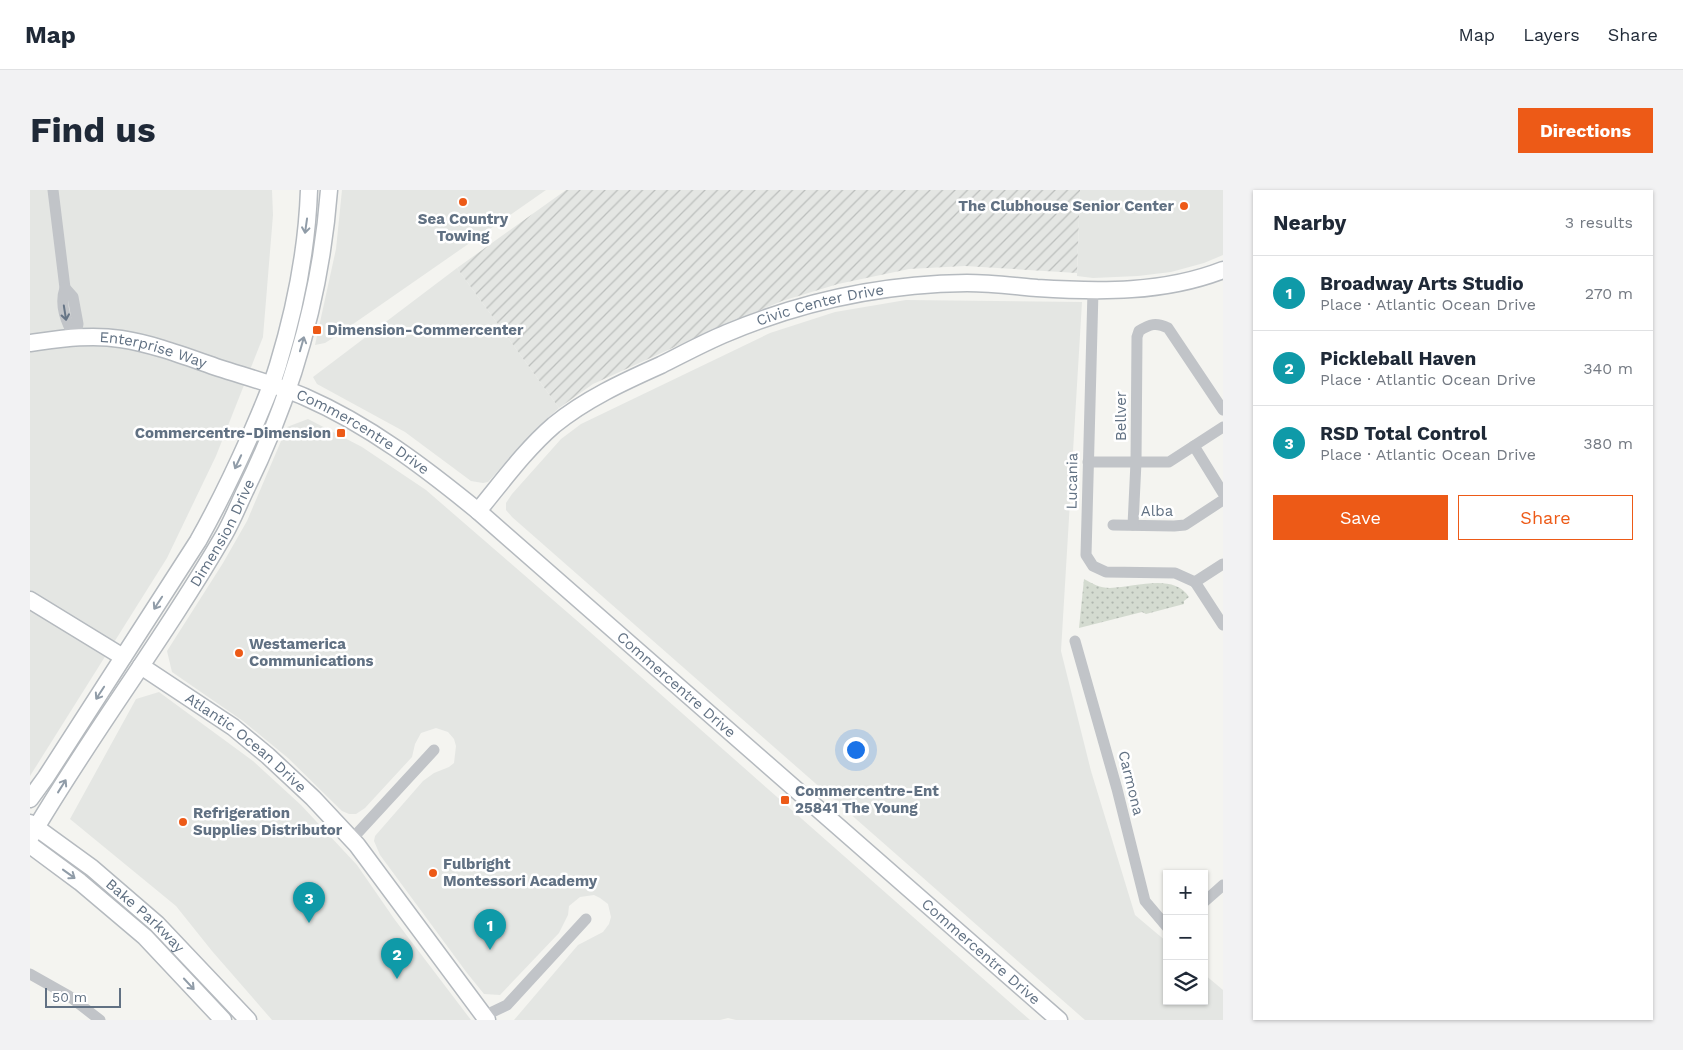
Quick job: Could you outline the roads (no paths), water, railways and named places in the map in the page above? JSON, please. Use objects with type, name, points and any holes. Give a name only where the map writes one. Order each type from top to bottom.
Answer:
[{"type":"street","points":[[53,190],[65,288],[73,297],[78,324],[75,338]]},
{"type":"street","name":"Dimension Drive","points":[[30,799],[198,541],[220,501],[278,366],[292,314],[301,261],[309,190]]},
{"type":"street","name":"Dimension Drive","points":[[32,830],[141,666],[224,534],[262,457],[287,390],[308,322],[318,275],[329,190]]},
{"type":"street","name":"Civic Center Drive","points":[[478,511],[529,451],[552,427],[574,410],[597,395],[727,333],[779,314],[828,299],[925,284],[970,283],[1093,291],[1124,291],[1170,285],[1223,270]]},
{"type":"street","name":"Lucania","points":[[1093,291],[1086,555],[1093,566],[1106,572],[1175,573],[1195,582]]},
{"type":"street","name":"Bellver","points":[[1132,525],[1136,462],[1137,337],[1139,331],[1148,325],[1161,324],[1168,328],[1223,410]]},
{"type":"street","name":"Enterprise Way","points":[[30,343],[75,338],[120,339],[157,347],[271,385]]},
{"type":"street","name":"Commercentre Drive","points":[[271,385],[287,390],[342,416],[391,444],[432,473],[478,511],[1059,1020]]},
{"type":"street","points":[[1088,462],[1169,462],[1223,428]]},
{"type":"street","points":[[1194,446],[1223,493]]},
{"type":"street","name":"Alba","points":[[1113,525],[1185,525],[1223,500]]},
{"type":"street","points":[[1223,564],[1195,582],[1223,625]]},
{"type":"street","points":[[30,600],[123,657],[125,673],[123,693]]},
{"type":"street","name":"Carmona","points":[[1076,641],[1115,780],[1145,901],[1163,922]]},
{"type":"street","name":"Atlantic Ocean Drive","points":[[141,666],[191,698],[249,740],[302,788],[352,839],[485,1018]]},
{"type":"street","points":[[352,839],[434,750]]},
{"type":"street","name":"Bake Parkway","points":[[32,830],[92,868],[157,924],[248,1020]]},
{"type":"street","name":"Bake Parkway","points":[[30,846],[80,882],[145,937],[223,1020]]},
{"type":"street","points":[[1208,898],[1223,885]]},
{"type":"street","points":[[485,1018],[507,1005],[586,919]]},
{"type":"street","points":[[30,974],[68,996],[100,1020]]},
{"type":"place","name":"Sea Country Towing","points":[[463,202]]},
{"type":"place","name":"The Clubhouse Senior Center","points":[[1184,206]]},
{"type":"place","name":"Dimension-Commercenter","points":[[317,330]]},
{"type":"place","name":"Commercentre-Dimension","points":[[341,433]]},
{"type":"place","name":"Westamerica Communications","points":[[239,653]]},
{"type":"place","name":"Commercentre-Ent 25841 The Young","points":[[785,800]]},
{"type":"place","name":"Refrigeration Supplies Distributor","points":[[183,822]]},
{"type":"place","name":"Fulbright Montessori Academy","points":[[433,873]]},
{"type":"place","name":"RSD Total Control","points":[[309,923]]},
{"type":"place","name":"Broadway Arts Studio","points":[[490,950]]},
{"type":"place","name":"Pickleball Haven","points":[[397,979]]}]
